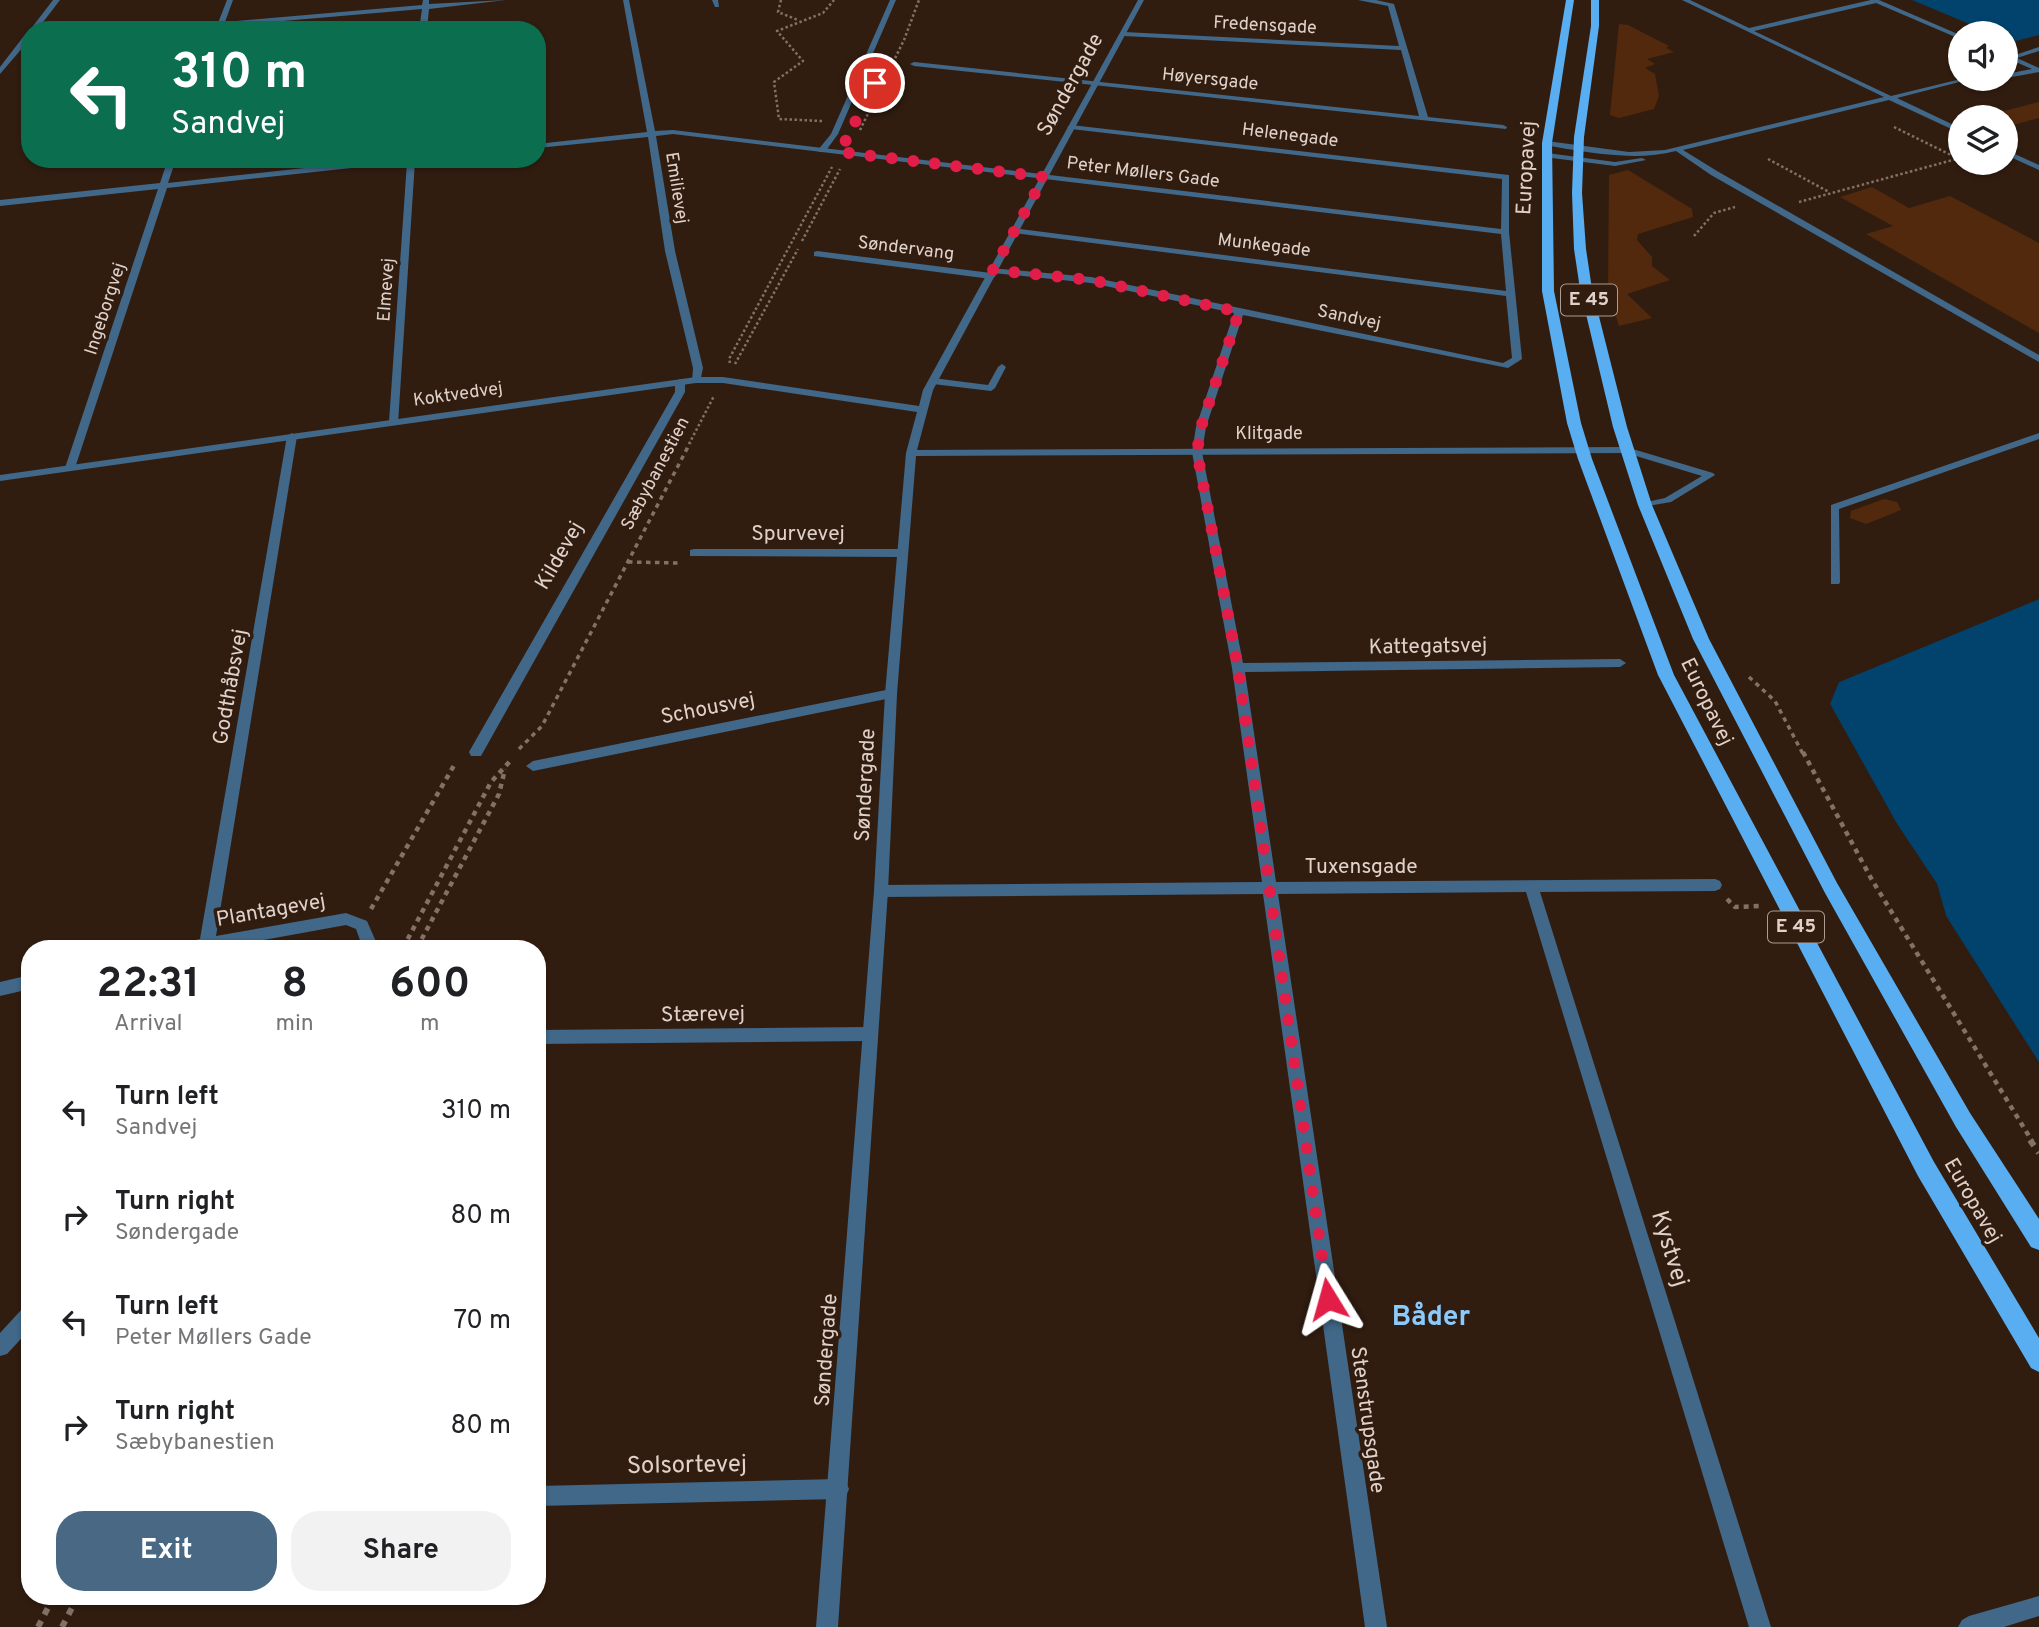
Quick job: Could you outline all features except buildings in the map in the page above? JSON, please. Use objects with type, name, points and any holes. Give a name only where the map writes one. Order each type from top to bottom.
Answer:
[{"type":"main road","name":"Europavej","points":[[1570,0],[1547,149],[1548,291],[1574,424],[1582,450],[1666,675],[1926,1169],[2039,1360]]},
{"type":"main road","name":"Europavej","points":[[1595,0],[1578,153],[1580,249],[1586,289],[1626,450],[1645,505],[1701,639],[1831,888],[1963,1120],[2039,1239]]},
{"type":"street","points":[[40,21],[57,0]]},
{"type":"street","points":[[222,21],[230,0]]},
{"type":"street","points":[[272,21],[426,3],[503,0]]},
{"type":"street","name":"Emilievej","points":[[626,0],[652,133],[670,251],[698,368],[696,380]]},
{"type":"street","name":"Søndergade","points":[[827,1627],[881,891],[891,694],[911,453],[921,409],[933,381],[1141,0]]},
{"type":"street","points":[[1361,0],[1391,4],[1424,118]]},
{"type":"street","points":[[424,21],[426,3]]},
{"type":"street","name":"Fredensgade","points":[[1124,34],[1404,48]]},
{"type":"street","points":[[0,72],[21,45]]},
{"type":"street","name":"Høyersgade","points":[[914,64],[1503,127]]},
{"type":"street","name":"Helenegade","points":[[1072,127],[1506,177]]},
{"type":"street","name":"Peter Møllers Gade","points":[[546,145],[673,132],[1505,232]]},
{"type":"street","name":"Ingeborgvej","points":[[70,468],[169,168]]},
{"type":"street","points":[[0,203],[329,168]]},
{"type":"street","name":"Elmevej","points":[[394,422],[411,168]]},
{"type":"street","name":"Sandvej","points":[[992,273],[1091,280],[1504,366],[1517,359],[1505,232],[1506,177]]},
{"type":"street","name":"Munkegade","points":[[1015,230],[1509,294]]},
{"type":"street","name":"Søndervang","points":[[817,254],[992,273]]},
{"type":"street","name":"Stenstrupsgade","points":[[1239,312],[1201,427],[1197,452],[1238,668],[1376,1627]]},
{"type":"street","name":"Koktvedvej","points":[[0,478],[696,380],[723,380],[921,409]]},
{"type":"street","name":"Kildevej","points":[[475,752],[680,391],[680,382]]},
{"type":"street","name":"Godthåbsvej","points":[[208,940],[292,436]]},
{"type":"street","name":"Klitgade","points":[[911,453],[1626,450]]},
{"type":"street","name":"Spurvevej","points":[[694,553],[902,553]]},
{"type":"street","name":"Kattegatsvej","points":[[1238,668],[1620,663]]},
{"type":"street","name":"Schousvej","points":[[534,766],[891,694]]},
{"type":"street","name":"Tuxensgade","points":[[881,891],[1715,885]]},
{"type":"street","name":"Kystvej","points":[[1531,886],[1760,1627]]},
{"type":"street","name":"Plantagevej","points":[[229,940],[346,919],[362,925]]},
{"type":"street","points":[[362,925],[368,940]]},
{"type":"street","points":[[0,989],[21,984]]},
{"type":"street","name":"Stærevej","points":[[546,1037],[869,1034]]},
{"type":"street","points":[[0,1347],[21,1325]]},
{"type":"street","name":"Solsortevej","points":[[546,1496],[839,1489]]},
{"type":"street","points":[[1969,1627],[2039,1606]]},
{"type":"lane","points":[[822,150],[839,122],[893,0]]},
{"type":"lane","points":[[1685,0],[1948,125]]},
{"type":"lane","points":[[1749,30],[1875,0],[1948,32]]},
{"type":"lane","points":[[2018,55],[2039,49]]},
{"type":"lane","points":[[2018,62],[2039,70]]},
{"type":"lane","points":[[2018,74],[2039,70]]},
{"type":"lane","points":[[1547,149],[1578,153],[1665,152],[1948,84]]},
{"type":"lane","points":[[1547,149],[1578,153],[1615,164],[1661,156],[1665,152]]},
{"type":"lane","points":[[1677,149],[2039,359]]},
{"type":"lane","points":[[2018,158],[2039,168]]},
{"type":"lane","points":[[933,381],[991,388],[1002,367]]},
{"type":"lane","points":[[1835,582],[1834,507],[2039,436]]},
{"type":"lane","points":[[1626,450],[1710,475],[1668,500],[1645,505]]},
{"type":"path","points":[[781,0],[778,12],[799,21]]},
{"type":"path","points":[[834,0],[822,13],[778,32],[803,61],[775,82],[779,119],[839,122]]},
{"type":"path","points":[[844,153],[729,359],[730,366],[738,363],[904,40],[919,0]]},
{"type":"path","points":[[1894,127],[1948,153]]},
{"type":"path","points":[[1768,159],[1830,193]]},
{"type":"path","points":[[1775,208],[1948,161]]},
{"type":"path","points":[[1694,236],[1714,213],[1760,199]]},
{"type":"path","name":"Sæbybanestien","points":[[407,940],[491,782],[541,726],[723,380]]},
{"type":"path","points":[[628,562],[680,563],[694,553]]},
{"type":"path","points":[[1744,673],[1775,701],[1872,880],[2039,1153]]},
{"type":"path","points":[[362,925],[455,763],[475,752]]},
{"type":"path","points":[[422,940],[499,794],[505,768]]},
{"type":"path","points":[[1715,885],[1735,907],[1785,905]]},
{"type":"path","points":[[38,1627],[49,1605]]},
{"type":"path","points":[[62,1627],[73,1605]]},
{"type":"shaded area","points":[[1619,24],[1628,25],[1669,46],[1666,48],[1674,52],[1647,59],[1655,64],[1645,68],[1655,74],[1659,96],[1654,109],[1619,118],[1610,115]]},
{"type":"shaded area","points":[[2039,102],[2039,118],[2018,124],[2018,107]]},
{"type":"shaded area","points":[[1628,170],[1692,209],[1693,217],[1638,234],[1637,240],[1652,257],[1652,266],[1670,280],[1627,294],[1652,318],[1619,326],[1608,292],[1609,175]]},
{"type":"shaded area","points":[[1872,187],[1909,208],[1950,196],[2039,243],[2039,333],[1866,234],[1893,226],[1840,197]]},
{"type":"shaded area","points":[[1884,499],[1897,502],[1901,510],[1866,524],[1850,518],[1851,511]]},
{"type":"water","points":[[1912,0],[2039,0],[2039,35],[2018,40],[2018,21],[1962,21]]},
{"type":"water","points":[[2039,599],[2039,1062],[1946,916],[1937,884],[1897,824],[1830,704],[1839,682]]},
{"type":"pier","points":[[2039,595],[2039,599],[1839,682],[1836,679]]},
{"type":"pier","points":[[1827,704],[1830,704],[1897,824],[1937,884],[1946,916],[2039,1065],[1943,918],[1934,885],[1894,826]]},
{"type":"district","name":"Båder","points":[[1431,1318]]},
{"type":"route","points":[[875,83],[840,152],[1044,177],[993,270],[1091,280],[1239,312],[1201,427],[1197,452],[1238,668],[1328,1299]]}]
